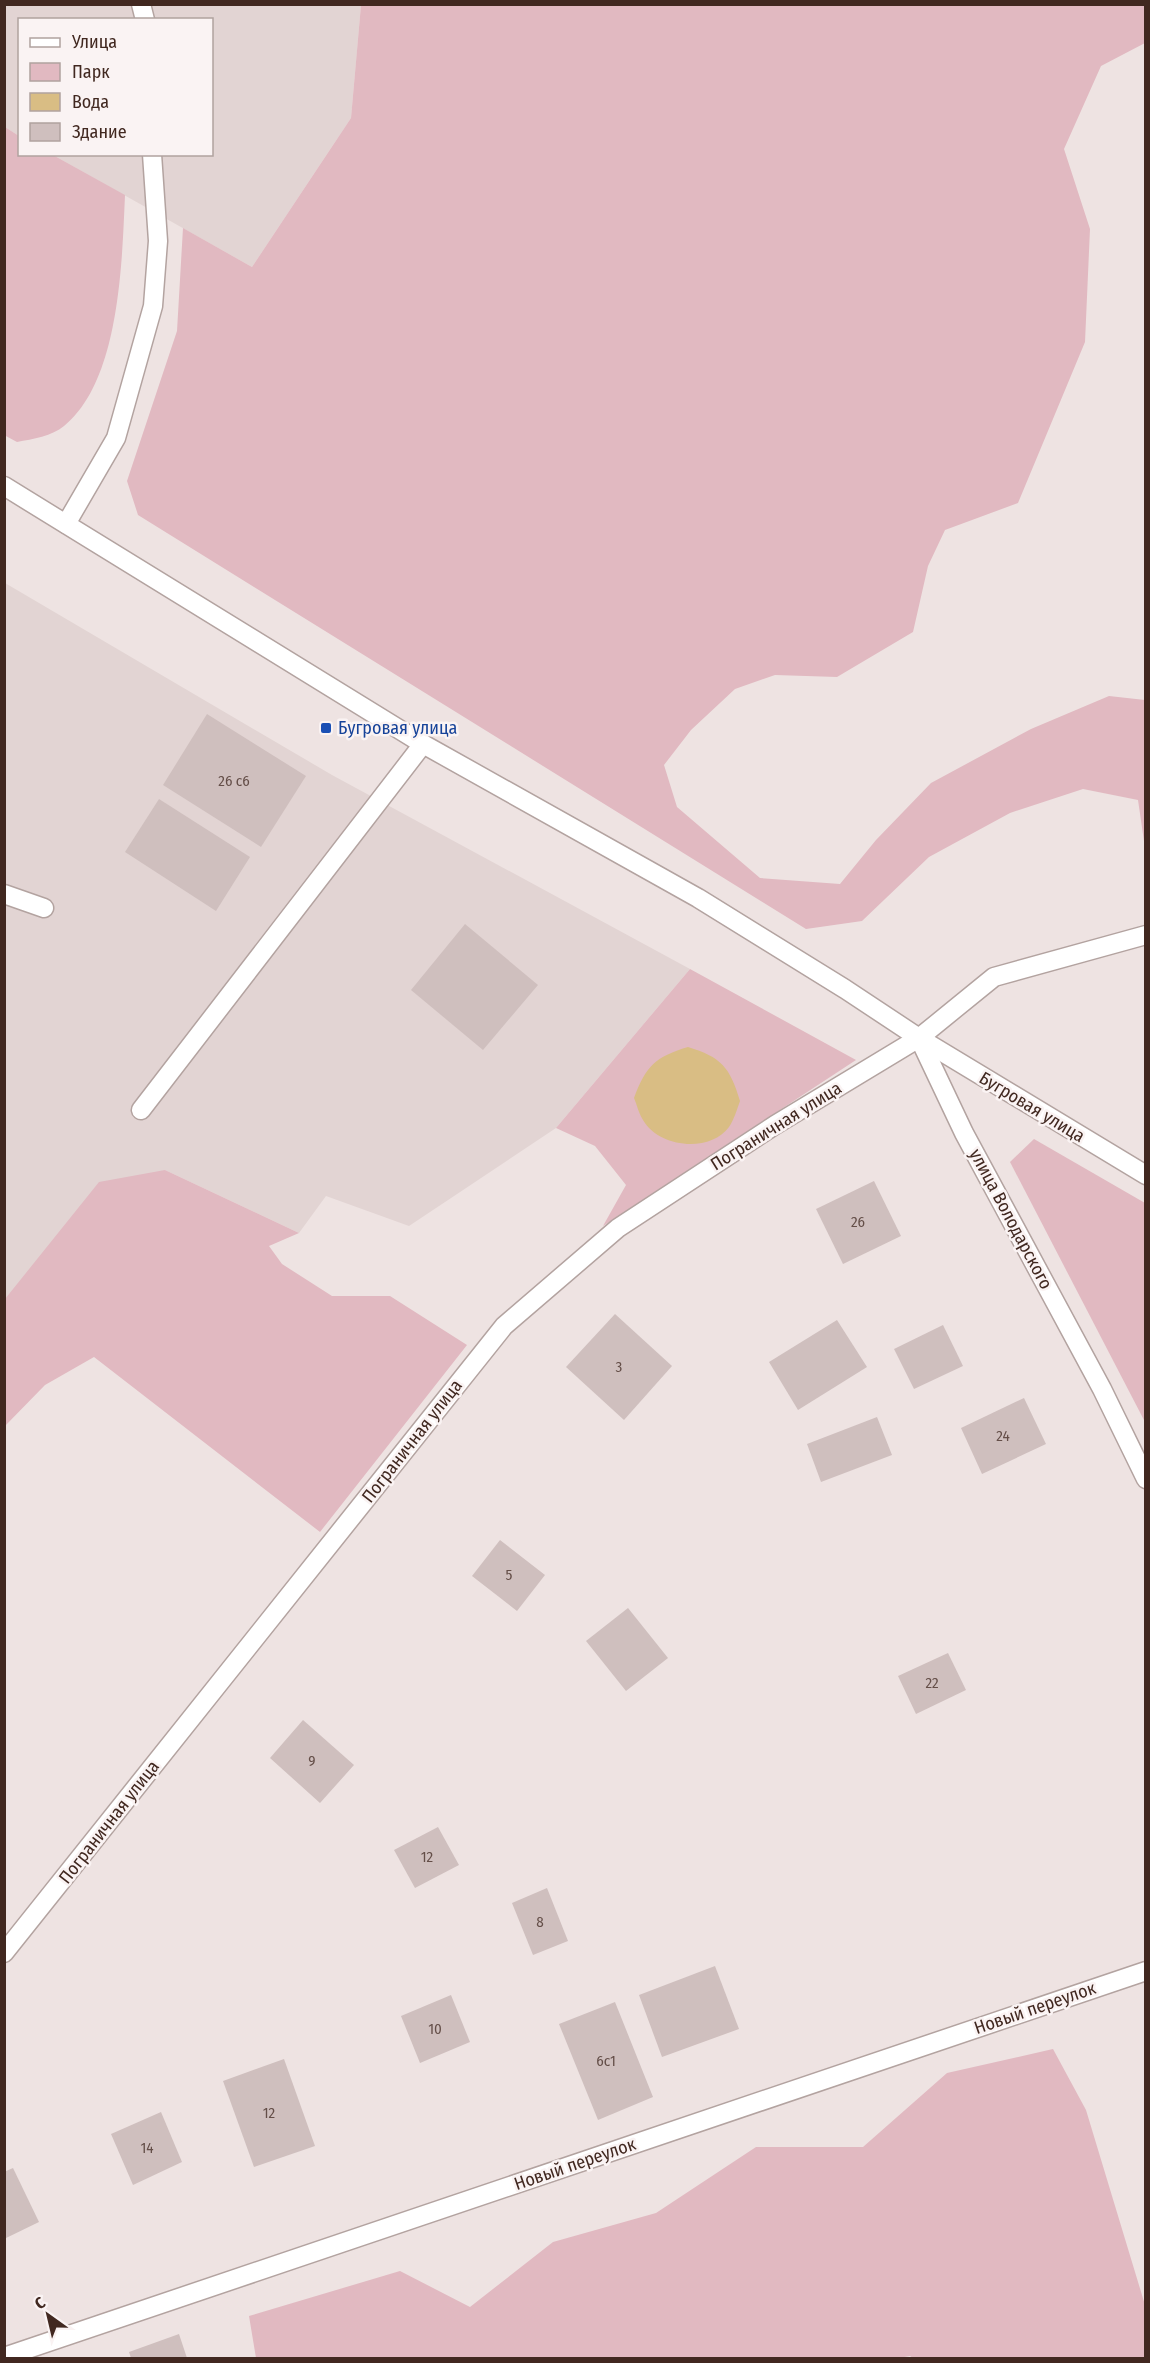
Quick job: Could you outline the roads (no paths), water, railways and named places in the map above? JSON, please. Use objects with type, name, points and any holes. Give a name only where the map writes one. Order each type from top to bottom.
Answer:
[{"type":"street","points":[[66,524],[116,438],[153,306],[158,241],[152,156]]},
{"type":"street","points":[[4,486],[423,744],[698,898],[919,1038]]},
{"type":"street","points":[[141,1110],[423,744]]},
{"type":"street","points":[[4,894],[44,908]]},
{"type":"street","name":"Пограничная улица","points":[[4,1953],[504,1326],[618,1228],[775,1125],[919,1038],[994,977],[1146,935]]},
{"type":"street","name":"Бугровая улица","points":[[919,1038],[1146,1175]]},
{"type":"street","name":"улица Володарского","points":[[919,1038],[964,1133],[1102,1389],[1146,1479]]},
{"type":"street","name":"Новый переулок","points":[[4,2357],[1146,1971]]},
{"type":"water","points":[[688,1047],[709,1055],[723,1065],[740,1101],[729,1127],[721,1135],[698,1144],[685,1144],[661,1137],[642,1118],[634,1098],[643,1078],[653,1064],[667,1055]]},
{"type":"place","name":"Бугровая улица","points":[[326,728]]}]
